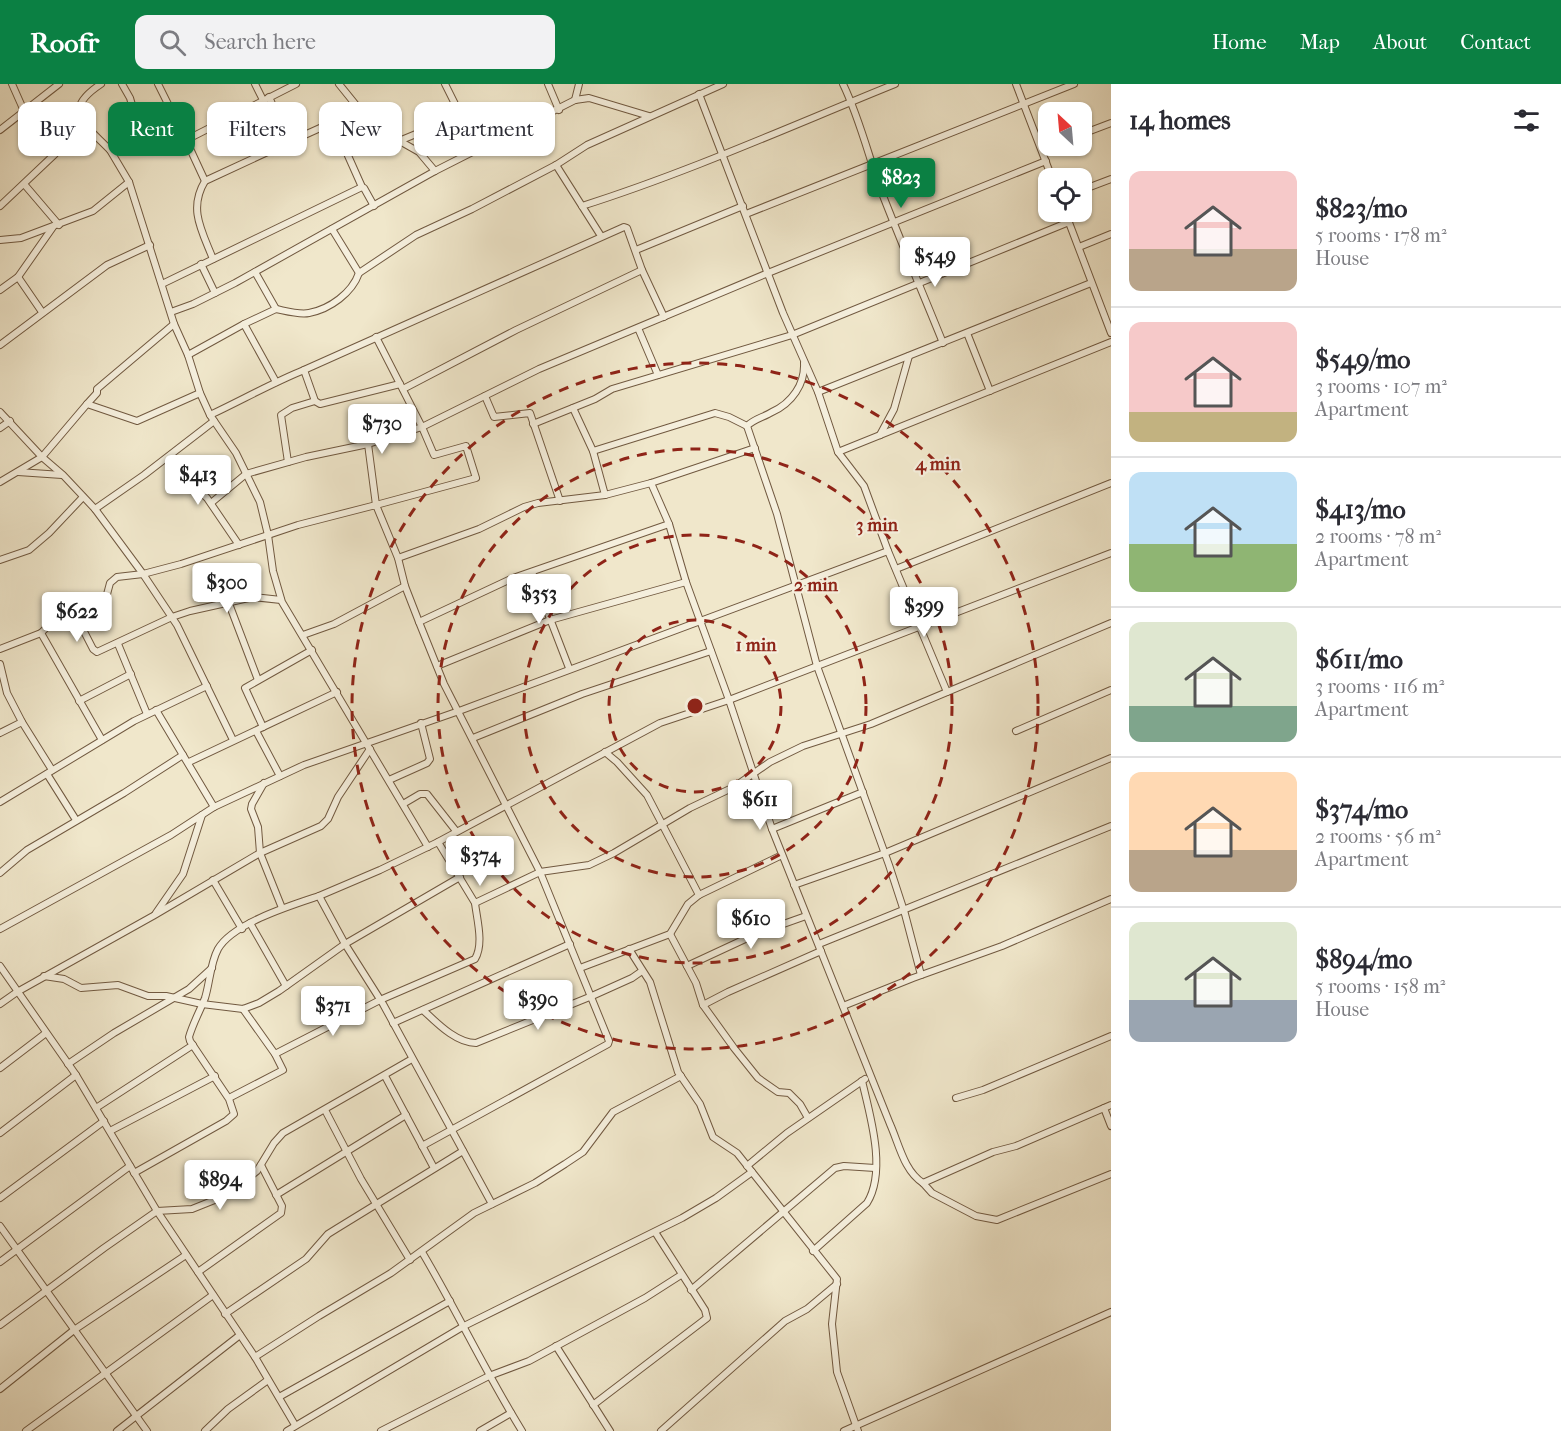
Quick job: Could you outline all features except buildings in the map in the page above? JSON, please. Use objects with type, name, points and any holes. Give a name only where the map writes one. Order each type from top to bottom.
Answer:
[{"type":"street","points":[[12,84],[20,102]]},
{"type":"street","points":[[36,102],[59,84]]},
{"type":"street","points":[[82,102],[89,92],[101,84]]},
{"type":"street","points":[[122,84],[131,102]]},
{"type":"street","points":[[158,84],[167,102]]},
{"type":"street","points":[[255,84],[268,102]]},
{"type":"street","points":[[195,135],[296,84]]},
{"type":"street","points":[[339,84],[353,102]]},
{"type":"street","points":[[445,84],[455,102]]},
{"type":"street","points":[[548,84],[559,110]]},
{"type":"street","points":[[575,100],[579,84]]},
{"type":"street","points":[[188,355],[276,309],[308,314],[326,308],[356,283],[359,273],[416,235],[556,165],[587,145],[723,84]]},
{"type":"street","points":[[843,84],[852,102],[893,224],[943,343]]},
{"type":"street","points":[[582,206],[633,190],[723,156],[895,84]]},
{"type":"street","points":[[1016,84],[1038,140]]},
{"type":"street","points":[[746,214],[1074,84]]},
{"type":"street","points":[[699,94],[792,335],[818,392],[838,452],[864,486],[888,551],[947,692]]},
{"type":"street","points":[[555,112],[575,100],[589,98],[650,117]]},
{"type":"street","points":[[0,130],[18,116]]},
{"type":"street","points":[[1092,130],[1111,123]]},
{"type":"street","points":[[96,136],[108,148]]},
{"type":"street","points":[[402,143],[419,152],[435,171]]},
{"type":"street","points":[[0,206],[52,156]]},
{"type":"street","points":[[114,156],[129,182],[174,324],[188,355],[200,393],[212,418],[236,453],[260,502],[281,600],[428,847]]},
{"type":"street","points":[[193,156],[205,181]]},
{"type":"street","points":[[213,259],[199,222],[196,207],[201,188],[205,181],[258,156]]},
{"type":"street","points":[[348,156],[362,187],[374,206]]},
{"type":"street","points":[[171,312],[255,272],[462,156]]},
{"type":"street","points":[[1044,156],[1048,168]]},
{"type":"street","points":[[211,504],[246,474],[368,444],[422,426],[539,369],[768,273],[1046,161]]},
{"type":"street","points":[[556,165],[601,236]]},
{"type":"street","points":[[1092,186],[1111,178]]},
{"type":"street","points":[[0,240],[21,238],[93,211],[129,182]]},
{"type":"street","points":[[24,184],[56,226]]},
{"type":"street","points":[[162,284],[362,187]]},
{"type":"street","points":[[636,250],[743,206]]},
{"type":"street","points":[[533,424],[604,393],[792,335],[1069,222],[1111,333]]},
{"type":"street","points":[[0,290],[18,277],[56,226]]},
{"type":"street","points":[[95,508],[166,459],[212,418],[276,381],[626,226],[642,270],[664,317]]},
{"type":"street","points":[[332,229],[359,273]]},
{"type":"street","points":[[1079,247],[1111,234]]},
{"type":"street","points":[[0,345],[107,265],[150,245]]},
{"type":"street","points":[[201,264],[215,293]]},
{"type":"street","points":[[304,369],[315,401],[320,404],[402,386],[642,270]]},
{"type":"street","points":[[255,272],[276,309]]},
{"type":"street","points":[[18,277],[42,312]]},
{"type":"street","points":[[818,392],[1091,283]]},
{"type":"street","points":[[0,482],[42,457],[98,393],[97,389],[174,324]]},
{"type":"street","points":[[244,324],[276,381]]},
{"type":"street","points":[[638,328],[658,375]]},
{"type":"street","points":[[967,333],[990,392]]},
{"type":"street","points":[[0,649],[41,633],[58,617],[95,607],[103,602],[108,594],[110,583],[117,577],[143,574],[181,564],[298,525],[476,478],[466,446],[434,455],[422,426],[376,337]]},
{"type":"street","points":[[838,452],[1111,342]]},
{"type":"street","points":[[880,435],[894,409],[909,356]]},
{"type":"street","points":[[747,426],[788,402],[801,384],[804,363]]},
{"type":"street","points":[[87,404],[136,421],[200,393]]},
{"type":"street","points":[[485,396],[493,417],[528,412],[561,501]]},
{"type":"street","points":[[288,462],[282,415],[292,408],[315,401]]},
{"type":"street","points":[[573,408],[593,451],[605,495]]},
{"type":"street","points":[[0,412],[95,508],[143,574],[172,616],[233,740]]},
{"type":"street","points":[[593,451],[715,413],[747,426],[777,514],[817,666],[885,853],[904,910],[921,975]]},
{"type":"street","points":[[0,428],[10,421]]},
{"type":"street","points":[[368,444],[376,505],[398,558],[405,586],[419,622],[437,666],[540,872],[609,1038],[608,1044],[422,1146]]},
{"type":"street","points":[[398,558],[479,529],[524,507],[538,503],[605,495],[651,483],[755,448]]},
{"type":"street","points":[[166,459],[201,492],[239,545]]},
{"type":"street","points":[[17,472],[63,475]]},
{"type":"street","points":[[651,483],[669,524],[686,582],[729,700],[772,829],[909,1169],[915,1178],[932,1193],[976,1216],[997,1220],[1111,1174]]},
{"type":"street","points":[[896,569],[1111,483]]},
{"type":"street","points":[[0,561],[29,550],[49,533],[83,497]]},
{"type":"street","points":[[419,622],[497,584],[669,524]]},
{"type":"street","points":[[0,928],[171,835],[214,807],[280,776],[366,742],[459,711],[569,668],[796,587],[888,551]]},
{"type":"street","points":[[134,1173],[232,1116],[235,1111],[189,1036],[202,1004],[215,957],[223,942],[242,928],[282,908],[319,896],[428,847],[660,723],[729,700],[1111,553]]},
{"type":"street","points":[[532,572],[569,668]]},
{"type":"street","points":[[437,666],[550,620],[686,582]]},
{"type":"street","points":[[303,635],[334,624],[405,586]]},
{"type":"street","points":[[74,612],[95,652],[118,644],[172,616],[228,601],[254,597],[281,600]]},
{"type":"street","points":[[228,601],[258,680]]},
{"type":"street","points":[[475,903],[540,872],[589,865],[614,853],[690,807],[734,787],[770,762],[803,746],[871,724],[1111,623]]},
{"type":"street","points":[[41,633],[102,740]]},
{"type":"street","points":[[118,644],[147,714]]},
{"type":"street","points":[[263,727],[245,689],[312,650]]},
{"type":"street","points":[[473,738],[582,694],[711,651]]},
{"type":"street","points":[[0,664],[7,693],[76,820]]},
{"type":"street","points":[[79,701],[131,674]]},
{"type":"street","points":[[0,802],[147,714],[207,686]]},
{"type":"street","points":[[1016,731],[1111,690]]},
{"type":"street","points":[[189,762],[337,692]]},
{"type":"street","points":[[0,696],[7,693]]},
{"type":"street","points":[[156,710],[214,807]]},
{"type":"street","points":[[0,733],[22,722]]},
{"type":"street","points":[[389,780],[427,763],[430,759],[421,723]]},
{"type":"street","points":[[256,730],[280,776]]},
{"type":"street","points":[[0,1004],[44,976],[260,853],[325,823],[338,797],[370,749]]},
{"type":"street","points":[[605,752],[647,795],[699,895]]},
{"type":"street","points":[[0,873],[10,867],[27,850],[183,755]]},
{"type":"street","points":[[794,885],[885,853],[1111,758]]},
{"type":"street","points":[[264,783],[251,807],[258,827],[260,853],[282,908]]},
{"type":"street","points":[[772,829],[863,792]]},
{"type":"street","points":[[403,804],[420,794],[427,794],[456,831]]},
{"type":"street","points":[[153,916],[183,874],[203,814]]},
{"type":"street","points":[[703,1005],[904,910],[1111,826]]},
{"type":"street","points":[[275,1054],[380,1000],[475,959],[479,943],[475,903],[438,842]]},
{"type":"street","points":[[580,968],[670,934],[687,904],[699,895],[782,855]]},
{"type":"street","points":[[44,976],[64,979],[81,988],[118,985],[141,994],[243,1009],[259,1003],[345,944],[460,877]]},
{"type":"street","points":[[213,880],[242,928]]},
{"type":"street","points":[[319,896],[393,1023],[492,1204]]},
{"type":"street","points":[[843,1006],[1002,946],[1111,899]]},
{"type":"street","points":[[687,966],[758,933],[806,916]]},
{"type":"street","points":[[250,924],[286,986]]},
{"type":"street","points":[[670,934],[687,966],[703,1005],[734,1048],[758,1078],[778,1092],[789,1094],[800,1104],[808,1118]]},
{"type":"street","points":[[393,1023],[570,945]]},
{"type":"street","points":[[629,949],[650,982],[673,1061],[700,1104],[713,1137],[733,1149],[833,1273],[837,1283],[832,1324],[837,1372],[857,1428]]},
{"type":"street","points":[[0,966],[76,1075],[157,1212],[255,1357],[295,1425]]},
{"type":"street","points":[[68,1064],[201,980],[212,967]]},
{"type":"street","points":[[423,1010],[437,1023],[464,1041],[476,1043],[592,996],[642,971]]},
{"type":"street","points":[[229,1098],[281,1072],[282,1067],[243,1009]]},
{"type":"street","points":[[0,1068],[46,1033]]},
{"type":"street","points":[[956,1098],[993,1086],[1111,1036]]},
{"type":"street","points":[[96,1108],[193,1045]]},
{"type":"street","points":[[0,1325],[112,1242],[157,1212],[192,1209],[217,1199],[252,1176],[261,1166],[278,1137],[412,1059]]},
{"type":"street","points":[[0,1133],[76,1075]]},
{"type":"street","points":[[747,1166],[808,1118],[871,1075]]},
{"type":"street","points":[[110,1131],[215,1076]]},
{"type":"street","points":[[385,1076],[434,1168]]},
{"type":"street","points":[[255,1357],[410,1260],[465,1219],[536,1183],[583,1152],[614,1112],[681,1076]]},
{"type":"street","points":[[813,1251],[867,1203],[872,1195],[876,1149],[862,1081]]},
{"type":"street","points":[[923,1183],[993,1152],[1016,1146],[1111,1105]]},
{"type":"street","points":[[1104,1108],[1111,1126]]},
{"type":"street","points":[[325,1110],[361,1179],[410,1260]]},
{"type":"street","points":[[276,1195],[406,1115]]},
{"type":"street","points":[[0,1198],[104,1121]]},
{"type":"street","points":[[225,1314],[306,1259],[328,1234],[463,1151]]},
{"type":"street","points":[[0,1262],[130,1166]]},
{"type":"street","points":[[198,1272],[280,1215],[282,1210],[261,1166]]},
{"type":"street","points":[[691,1290],[835,1168],[844,1166],[875,1168]]},
{"type":"street","points":[[287,1431],[464,1326],[655,1232],[716,1198],[752,1172]]},
{"type":"street","points":[[0,1226],[147,1431]]},
{"type":"street","points":[[593,1406],[704,1322],[707,1314],[655,1232]]},
{"type":"street","points":[[422,1252],[489,1376],[522,1431]]},
{"type":"street","points":[[0,1389],[74,1330],[186,1255]]},
{"type":"street","points":[[381,1431],[489,1376],[529,1361],[645,1298],[681,1275]]},
{"type":"street","points":[[661,1431],[785,1321],[807,1309],[837,1283]]},
{"type":"street","points":[[26,1431],[213,1295]]},
{"type":"street","points":[[279,1397],[450,1301]]},
{"type":"street","points":[[844,1431],[857,1428],[1111,1312]]},
{"type":"street","points":[[117,1431],[240,1335]]},
{"type":"street","points":[[556,1346],[610,1431]]},
{"type":"street","points":[[206,1431],[228,1409],[268,1380]]},
{"type":"street","points":[[480,1431],[511,1413]]}]
